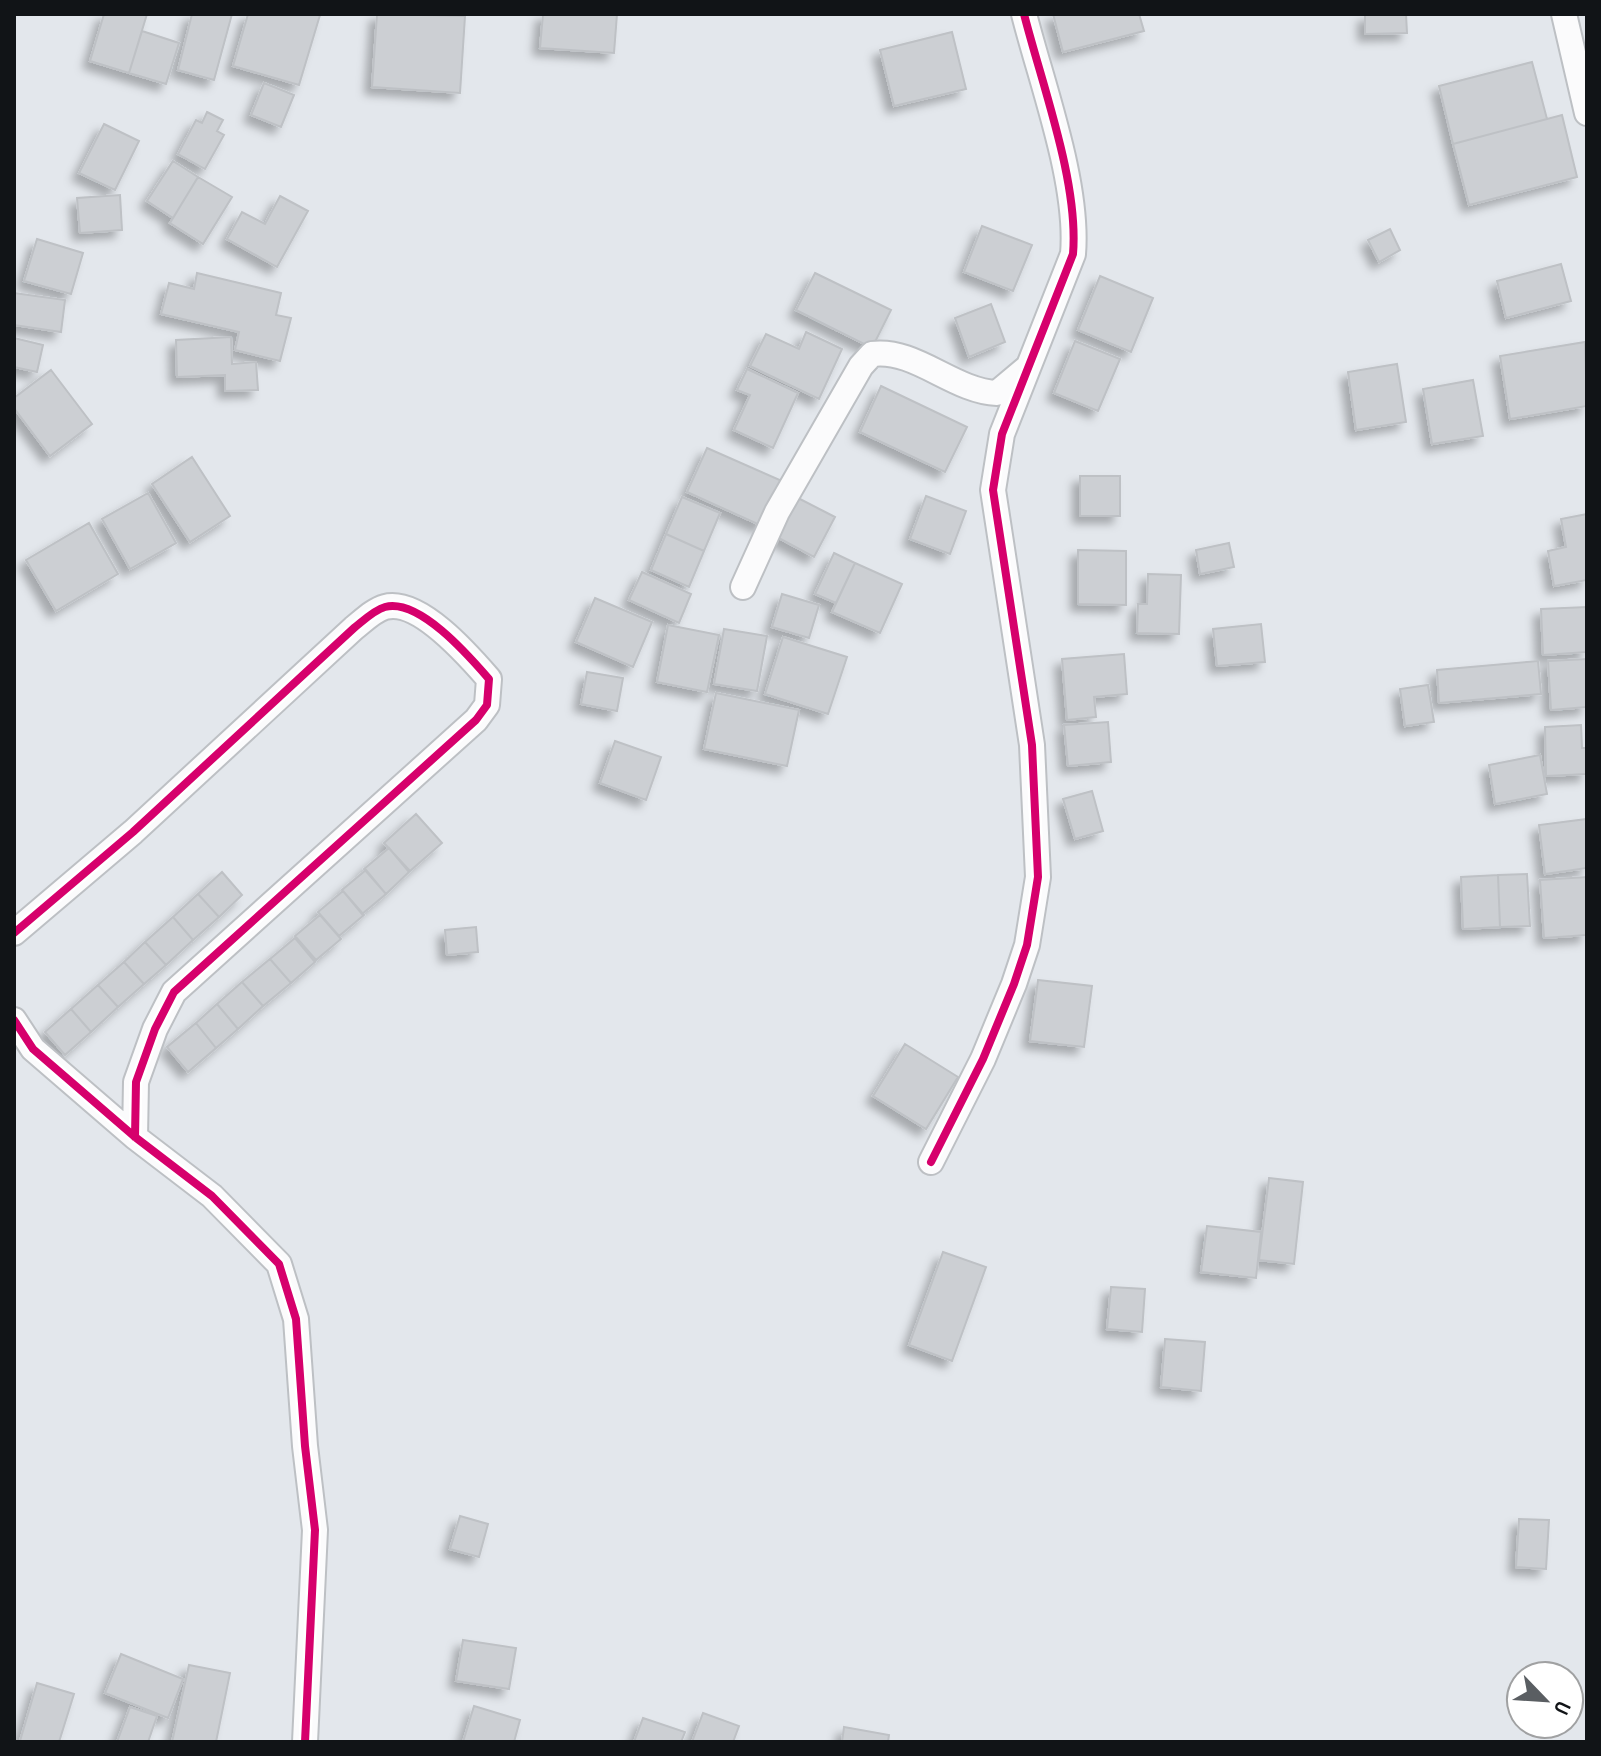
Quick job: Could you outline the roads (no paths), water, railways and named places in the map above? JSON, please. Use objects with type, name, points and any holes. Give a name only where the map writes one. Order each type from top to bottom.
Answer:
[{"type":"street","points":[[931,1162],[983,1059],[1014,984],[1027,945],[1038,877],[1032,745],[993,490],[1002,434],[1073,254],[1075,230],[1066,175],[1024,14]]},
{"type":"street","points":[[1564,14],[1587,113]]},
{"type":"street","points":[[743,587],[777,512],[861,366],[872,354],[896,355],[980,392],[997,393],[1030,365]]},
{"type":"street","points":[[14,933],[133,832],[354,628],[383,607],[396,606],[435,624],[489,679],[487,705],[476,720],[408,786],[198,967],[174,992],[155,1029],[136,1082],[135,1137]]},
{"type":"street","points":[[14,1020],[33,1049],[135,1137],[221,1205],[279,1264],[296,1319],[305,1446],[315,1530],[305,1742]]}]
